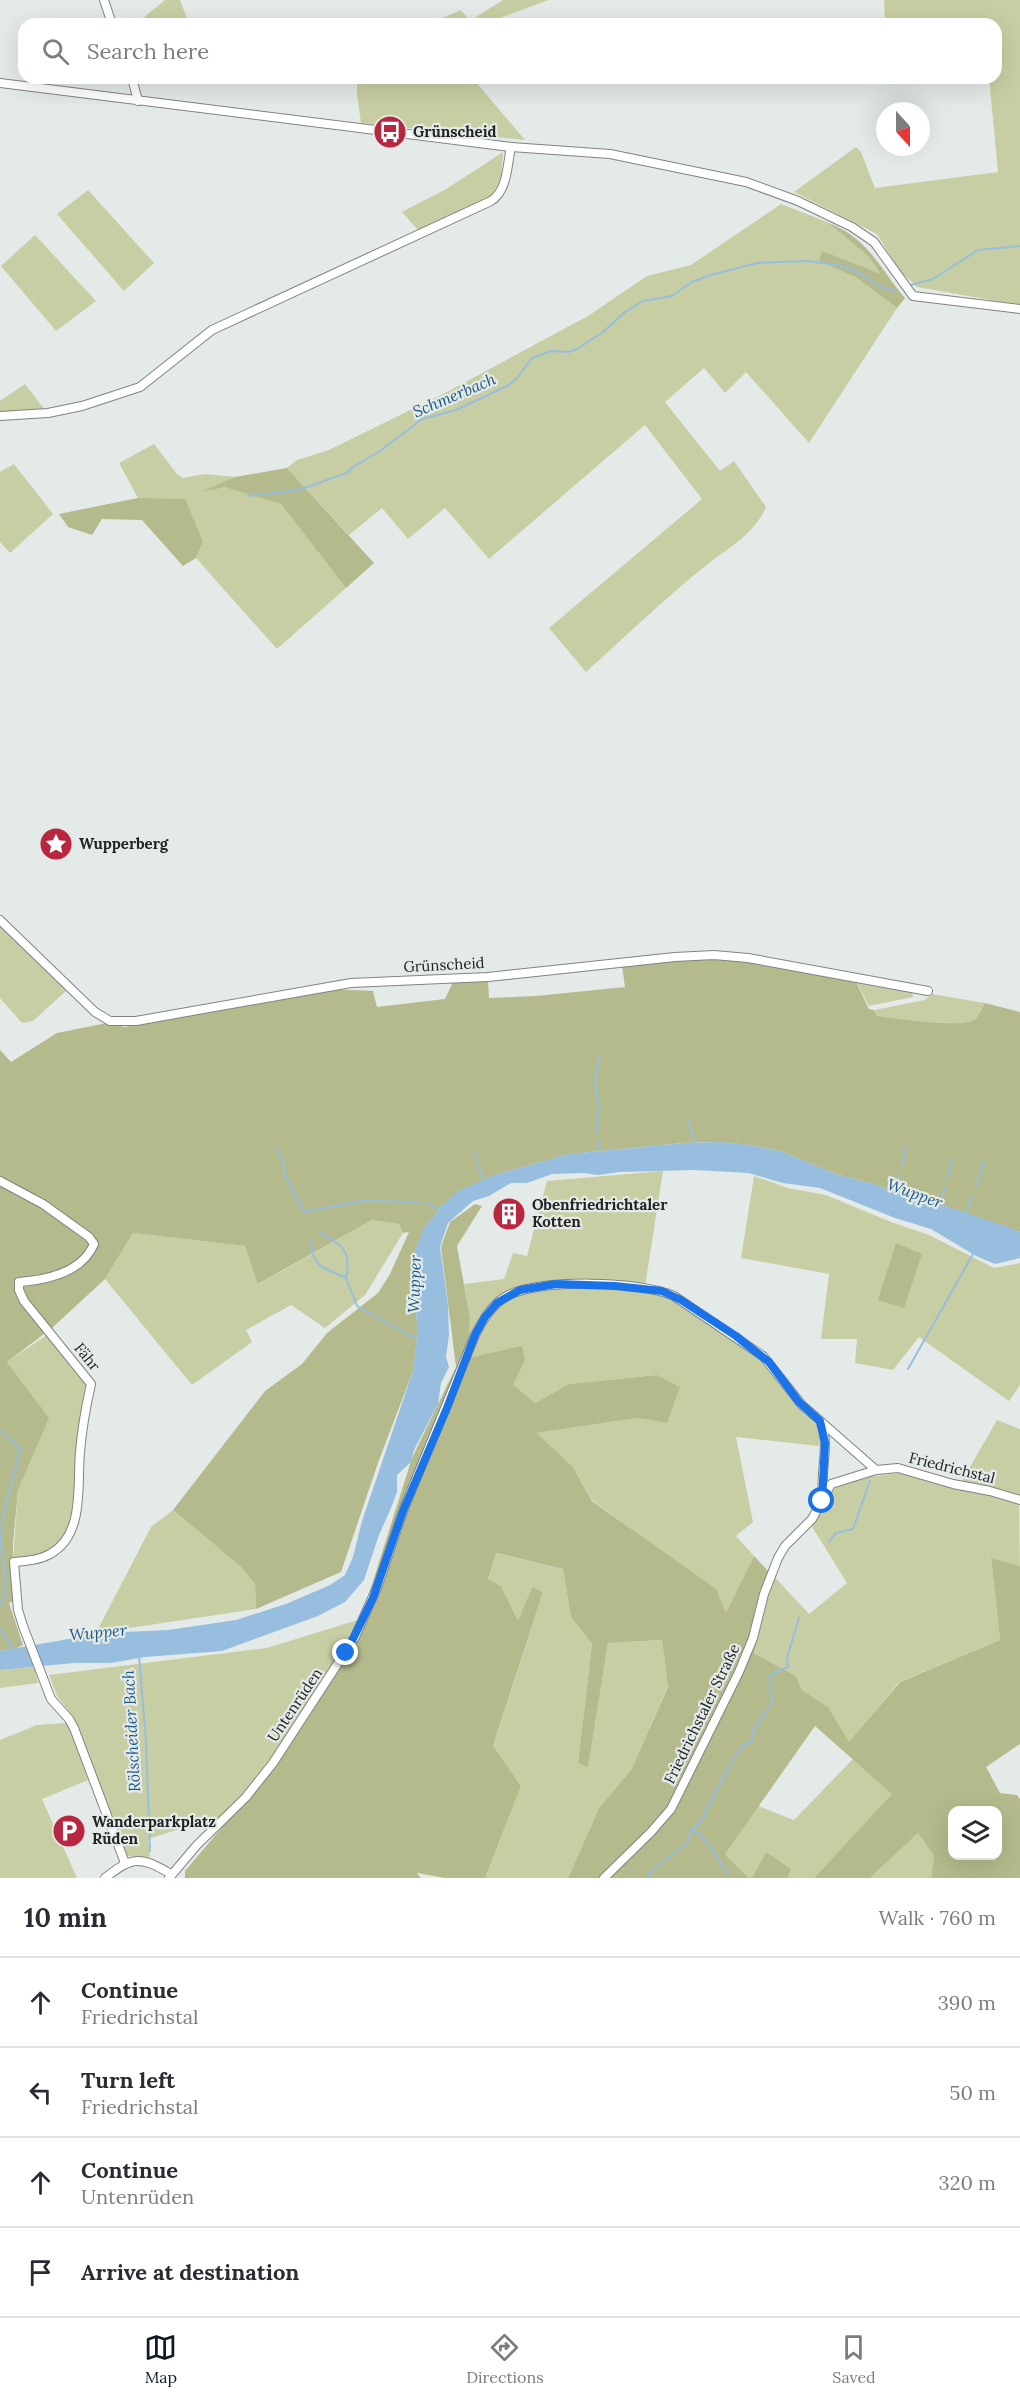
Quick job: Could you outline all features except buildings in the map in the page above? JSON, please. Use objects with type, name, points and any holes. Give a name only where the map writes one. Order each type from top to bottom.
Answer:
[{"type":"street","points":[[104,0],[110,18]]},
{"type":"street","points":[[0,83],[510,147],[610,154],[746,182],[798,201],[852,227],[874,242],[913,296],[1020,309]]},
{"type":"street","points":[[134,84],[138,101]]},
{"type":"street","points":[[0,416],[48,413],[82,406],[140,387],[212,330],[491,201],[502,189],[510,147]]},
{"type":"street","name":"Grünscheid","points":[[0,920],[95,1012],[110,1022],[147,1020],[351,983],[488,977],[714,955],[748,958],[928,991]]},
{"type":"street","name":"Fähr","points":[[0,1181],[43,1204],[89,1237],[94,1244],[91,1252],[63,1274],[19,1282],[19,1290],[24,1301],[91,1384],[83,1427],[77,1506],[72,1529],[64,1542],[51,1554],[36,1560],[14,1562],[18,1610],[23,1626],[48,1691],[54,1703],[74,1728],[125,1863]]},
{"type":"street","name":"Untenrüden","points":[[125,1863],[146,1860],[170,1876],[241,1802],[273,1763],[355,1637],[378,1585],[403,1511],[480,1324],[490,1310],[505,1297],[529,1287],[550,1284],[615,1286],[667,1293],[718,1324],[763,1356],[799,1402],[820,1421]]},
{"type":"street","points":[[820,1421],[876,1470]]},
{"type":"street","name":"Friedrichstal","points":[[820,1421],[825,1443],[822,1475],[824,1495]]},
{"type":"street","name":"Friedrichstal","points":[[789,1542],[812,1520],[831,1484],[876,1470],[898,1468],[1020,1500]]},
{"type":"street","name":"Friedrichstaler Straße","points":[[604,1878],[651,1833],[671,1809],[739,1672],[753,1638],[771,1574],[789,1542]]},
{"type":"street","points":[[105,1878],[125,1863]]},
{"type":"green space","points":[[165,0],[180,0],[187,18],[143,18]]},
{"type":"green space","points":[[503,0],[549,0],[500,18],[475,18]]},
{"type":"green space","points":[[884,0],[1020,0],[1020,305],[917,287],[900,271],[877,234],[794,192],[856,147],[861,152],[875,188],[998,172],[990,84],[1002,84],[1002,18],[885,18]]},
{"type":"green space","points":[[461,10],[468,18],[442,18]]},
{"type":"green space","points":[[357,84],[478,84],[525,140],[361,123]]},
{"type":"green space","points":[[503,152],[500,187],[491,197],[418,230],[402,212],[448,188]]},
{"type":"green space","points":[[88,190],[154,263],[124,291],[57,214]]},
{"type":"green space","points":[[781,204],[827,222],[868,256],[882,275],[823,252],[819,261],[857,278],[897,308],[809,443],[746,372],[725,393],[704,368],[665,402],[720,471],[734,461],[766,507],[747,534],[674,592],[586,672],[549,628],[702,499],[645,425],[489,559],[445,508],[408,539],[382,508],[349,535],[287,468],[297,460],[329,450],[447,392],[588,316],[647,276],[691,265]]},
{"type":"green space","points":[[827,222],[853,237],[872,254],[905,298],[897,308],[857,278],[819,261],[822,251],[881,274],[868,256]]},
{"type":"green space","points":[[35,235],[96,301],[56,331],[1,266]]},
{"type":"green space","points":[[25,384],[45,410],[0,412],[0,401]]},
{"type":"green space","points":[[154,444],[177,474],[183,478],[205,474],[235,477],[216,486],[234,483],[254,495],[281,504],[346,588],[277,649],[196,558],[203,542],[160,499],[138,498],[119,463]]},
{"type":"green space","points":[[14,464],[53,514],[10,553],[0,542],[0,472]]},
{"type":"green space","points":[[287,468],[374,563],[346,588],[281,504],[225,487],[201,492],[235,477]]},
{"type":"green space","points":[[138,498],[185,499],[203,542],[196,558],[183,566],[142,520],[102,519],[92,535],[68,527],[59,514]]},
{"type":"green space","points":[[0,922],[67,990],[33,1021],[22,1023],[0,998]]},
{"type":"green space","points":[[714,957],[858,981],[857,984],[869,1009],[874,1010],[877,1016],[928,1022],[968,1022],[976,1018],[985,1003],[1020,1012],[1020,1232],[924,1199],[893,1193],[877,1185],[836,1174],[780,1151],[722,1142],[683,1143],[569,1154],[495,1175],[459,1191],[443,1205],[424,1228],[412,1275],[418,1332],[413,1371],[378,1463],[341,1572],[256,1609],[255,1584],[241,1567],[173,1510],[265,1391],[302,1364],[327,1333],[378,1293],[390,1274],[409,1232],[403,1233],[399,1224],[372,1220],[258,1284],[245,1246],[133,1233],[105,1279],[52,1328],[7,1362],[49,1418],[18,1490],[13,1544],[13,1601],[9,1603],[23,1645],[15,1649],[0,1651],[0,1050],[11,1062],[57,1033],[107,1023],[125,1027],[330,989],[373,991],[377,1007],[445,999],[454,980],[488,980],[489,998],[625,987],[622,965]]},
{"type":"green space","points":[[858,981],[912,992],[913,997],[869,1006]]},
{"type":"green space","points":[[932,994],[985,1003],[975,1019],[957,1023],[877,1016],[874,1010],[925,1000]]},
{"type":"green space","points":[[663,1171],[644,1293],[668,1297],[712,1324],[768,1366],[803,1413],[819,1428],[819,1446],[736,1437],[753,1522],[736,1536],[754,1556],[726,1614],[649,1542],[592,1500],[573,1467],[537,1433],[637,1418],[667,1423],[657,1375],[569,1384],[535,1403],[512,1385],[525,1360],[467,1359],[470,1319],[464,1284],[504,1279],[513,1253],[527,1256],[547,1181]]},
{"type":"green space","points":[[754,1176],[788,1188],[826,1195],[929,1235],[994,1268],[1020,1263],[1020,1385],[1009,1401],[919,1337],[893,1370],[855,1363],[857,1339],[821,1339],[829,1274],[741,1258]]},
{"type":"green space","points":[[475,1204],[482,1206],[457,1246],[470,1318],[468,1358],[522,1346],[525,1360],[513,1385],[535,1403],[569,1384],[657,1375],[680,1387],[667,1423],[637,1418],[537,1433],[573,1467],[592,1501],[716,1589],[726,1613],[754,1556],[772,1575],[754,1653],[796,1676],[802,1690],[828,1707],[849,1742],[900,1682],[1000,1640],[991,1558],[1020,1566],[1020,1744],[986,1767],[1000,1793],[1017,1795],[1020,1799],[1020,1878],[931,1878],[934,1856],[918,1833],[870,1878],[814,1878],[892,1794],[815,1726],[725,1854],[749,1878],[568,1878],[599,1808],[631,1770],[668,1687],[662,1640],[608,1643],[588,1768],[578,1763],[592,1644],[571,1617],[563,1569],[496,1553],[488,1579],[501,1586],[518,1621],[532,1587],[543,1592],[493,1746],[521,1786],[485,1878],[445,1878],[417,1873],[421,1878],[185,1878],[185,1871],[263,1779],[313,1707],[361,1619],[412,1458],[456,1367],[441,1247],[450,1222]]},
{"type":"green space","points":[[372,1220],[399,1224],[403,1233],[365,1295],[325,1328],[291,1305],[246,1330],[252,1342],[192,1385],[105,1279],[133,1233],[245,1246],[259,1284]]},
{"type":"green space","points":[[896,1243],[922,1254],[904,1308],[878,1300]]},
{"type":"green space","points":[[47,1335],[88,1385],[71,1526],[52,1550],[38,1556],[13,1561],[18,1490],[48,1418],[7,1362]]},
{"type":"green space","points":[[997,1420],[1020,1429],[1020,1496],[962,1481]]},
{"type":"green space","points":[[900,1473],[938,1484],[977,1490],[1019,1503],[1020,1566],[991,1559],[1000,1640],[899,1682],[849,1743],[828,1707],[802,1690],[796,1676],[754,1653],[772,1574],[809,1614],[847,1583],[811,1525],[835,1488],[866,1477]]},
{"type":"green space","points":[[173,1510],[241,1567],[255,1584],[256,1609],[96,1633],[151,1527]]},
{"type":"green space","points":[[495,1553],[563,1569],[571,1617],[592,1644],[578,1763],[588,1768],[608,1643],[662,1640],[668,1686],[631,1770],[599,1808],[568,1878],[485,1878],[521,1786],[493,1747],[543,1592],[532,1587],[518,1622],[501,1586],[488,1580]]},
{"type":"green space","points":[[361,1619],[353,1636],[271,1762],[208,1832],[199,1823],[148,1839],[150,1857],[126,1856],[72,1715],[57,1696],[49,1675],[267,1648]]},
{"type":"green space","points":[[34,1667],[38,1683],[0,1688],[0,1670]]},
{"type":"green space","points":[[68,1723],[88,1780],[42,1799],[77,1878],[0,1878],[0,1740],[37,1725]]},
{"type":"green space","points":[[853,1759],[893,1794],[814,1878],[786,1878],[791,1869],[766,1853],[752,1878],[749,1878],[725,1854],[758,1806],[794,1820]]},
{"type":"green space","points":[[918,1833],[934,1856],[931,1878],[870,1878]]},
{"type":"green space","points":[[766,1852],[791,1869],[787,1878],[752,1878]]},
{"type":"water","name":"Wupper","points":[[722,1142],[780,1151],[836,1174],[877,1185],[893,1193],[924,1199],[1011,1228],[1020,1232],[1020,1258],[995,1264],[976,1256],[931,1229],[895,1218],[820,1188],[783,1183],[748,1173],[695,1170],[620,1172],[598,1175],[552,1174],[527,1183],[511,1183],[489,1196],[473,1201],[448,1223],[440,1247],[448,1305],[449,1335],[446,1357],[449,1367],[441,1383],[438,1404],[414,1450],[411,1462],[397,1475],[397,1492],[364,1580],[345,1602],[318,1616],[222,1651],[145,1657],[111,1663],[74,1663],[0,1670],[0,1651],[103,1633],[168,1630],[236,1620],[286,1604],[330,1585],[345,1575],[353,1557],[362,1521],[413,1371],[418,1332],[412,1275],[415,1251],[424,1228],[443,1205],[458,1191],[495,1175],[569,1154],[683,1143]]},
{"type":"waterway","name":"Schmerbach","points":[[911,285],[933,279],[978,250],[1020,246]]},
{"type":"waterway","name":"Schmerbach","points":[[248,496],[298,490],[347,473],[422,419],[456,410],[509,385],[532,358],[551,351],[568,352],[577,349],[643,301],[672,296],[692,282],[711,275],[757,263],[807,261],[838,265],[858,272],[881,287],[896,291]]},
{"type":"waterway","points":[[597,1133],[598,1103],[595,1080],[599,1057]]},
{"type":"waterway","points":[[688,1120],[695,1143]]},
{"type":"waterway","points":[[598,1139],[599,1154]]},
{"type":"waterway","points":[[902,1165],[906,1147]]},
{"type":"waterway","points":[[276,1148],[282,1158],[285,1175],[304,1212],[362,1201],[421,1202]]},
{"type":"waterway","points":[[474,1153],[476,1158]]},
{"type":"waterway","points":[[947,1178],[953,1159]]},
{"type":"waterway","points":[[976,1186],[985,1161]]},
{"type":"waterway","points":[[477,1162],[484,1182]]},
{"type":"waterway","name":"Wupper","points":[[894,1194],[899,1174]]},
{"type":"waterway","name":"Wupper","points":[[939,1207],[945,1186]]},
{"type":"waterway","points":[[965,1216],[972,1196]]},
{"type":"waterway","points":[[427,1203],[441,1209]]},
{"type":"waterway","points":[[320,1232],[344,1250],[348,1261],[346,1278]]},
{"type":"waterway","points":[[310,1238],[316,1261],[324,1268],[346,1278],[357,1306],[420,1341]]},
{"type":"waterway","points":[[908,1369],[973,1254]]},
{"type":"waterway","points":[[0,1430],[20,1449],[1,1532],[5,1593],[0,1605]]},
{"type":"waterway","points":[[829,1542],[836,1533],[853,1529],[870,1481]]},
{"type":"waterway","points":[[646,1878],[686,1844],[743,1745],[752,1741],[754,1729],[772,1703],[770,1675],[788,1667],[787,1658],[799,1618]]},
{"type":"waterway","points":[[0,1629],[15,1652]]},
{"type":"waterway","name":"Rölscheider Bach","points":[[139,1656],[146,1742],[150,1851]]},
{"type":"waterway","points":[[693,1829],[729,1874]]},
{"type":"place","name":"Grünscheid","points":[[390,132]]},
{"type":"place","name":"Wupperberg","points":[[56,844]]},
{"type":"place","name":"Obenfriedrichtaler Kotten","points":[[509,1214]]},
{"type":"place","name":"Wanderparkplatz Rüden","points":[[69,1831]]},
{"type":"route","points":[[346,1653],[373,1598],[403,1511],[480,1324],[497,1303],[520,1290],[556,1284],[615,1286],[662,1291],[681,1300],[736,1336],[769,1362],[799,1402],[820,1421],[825,1443],[822,1501]]}]
